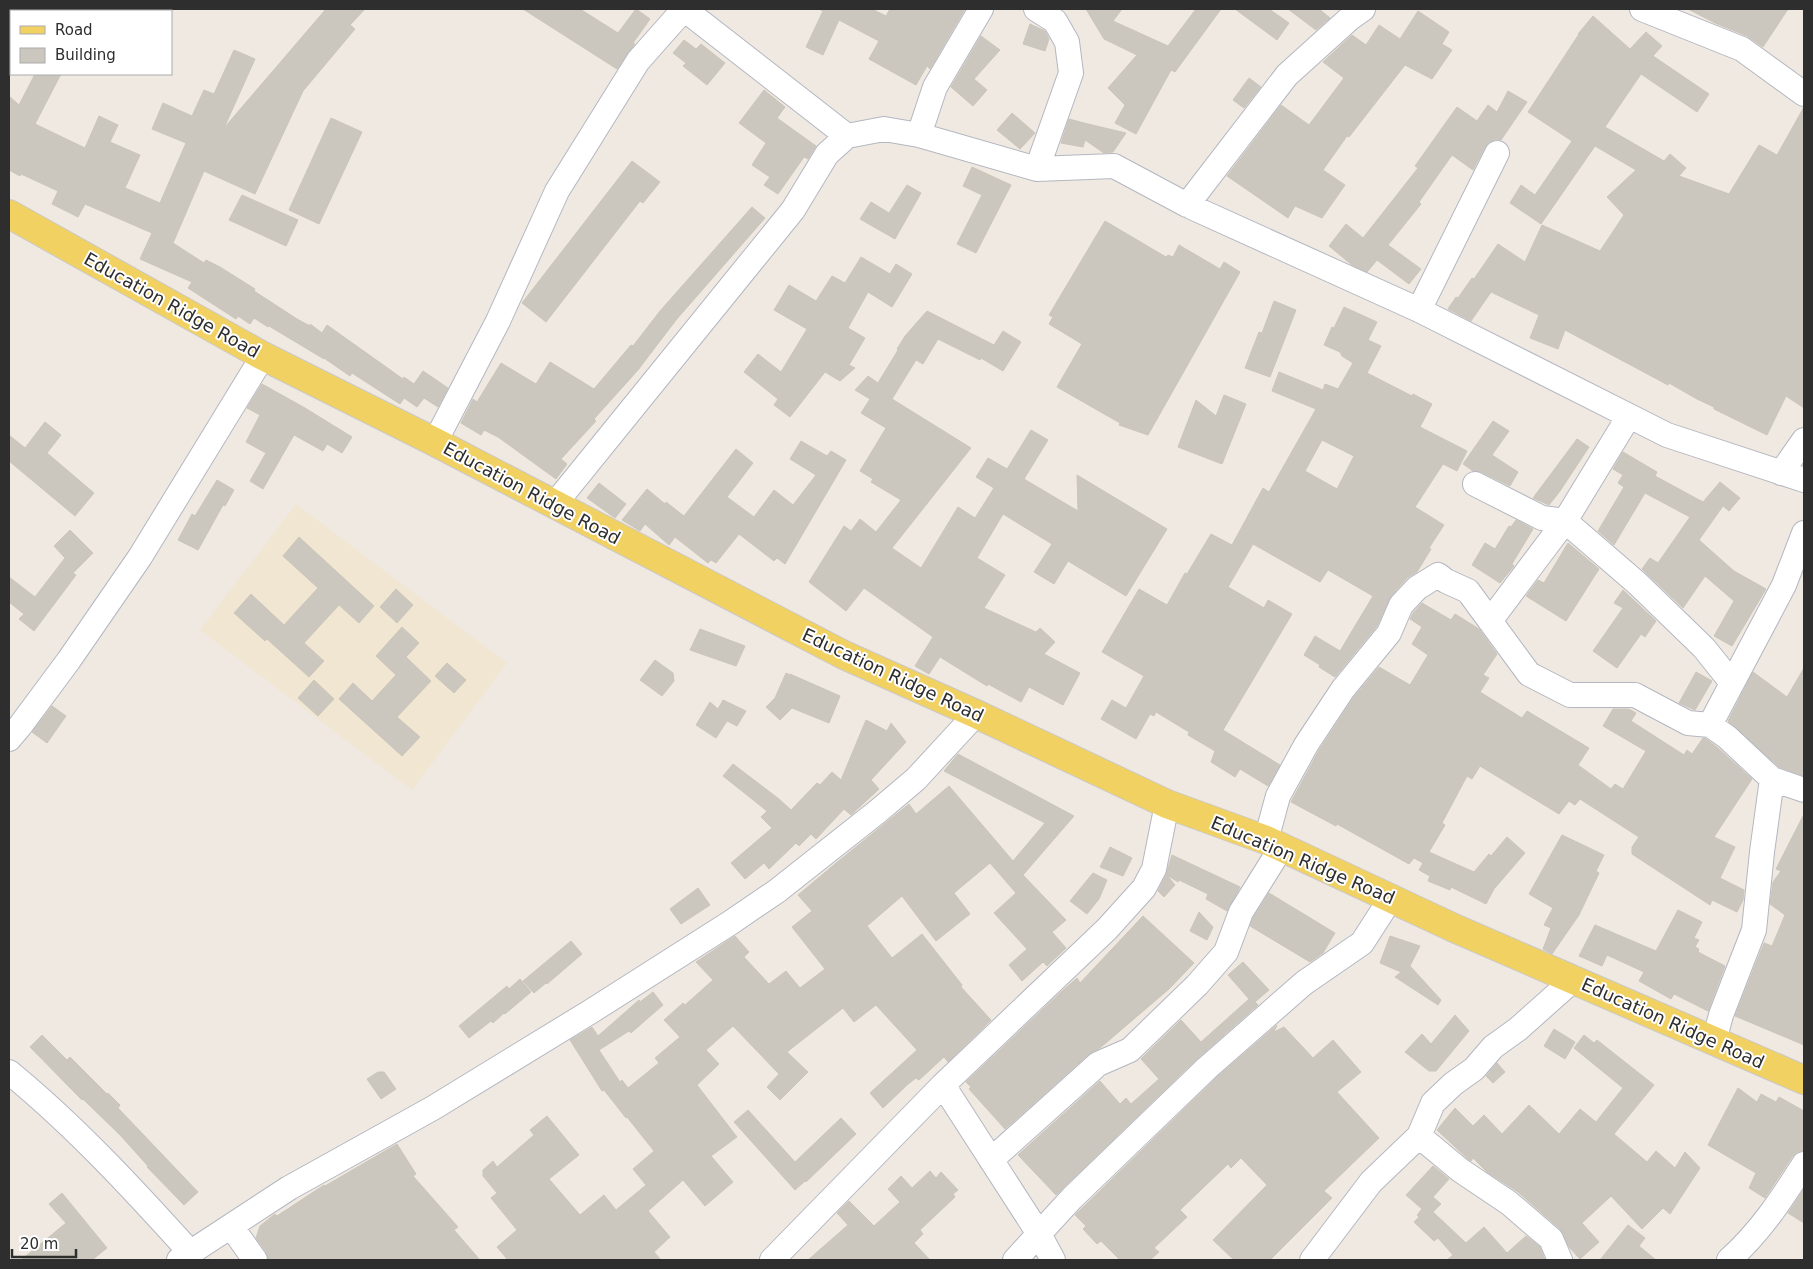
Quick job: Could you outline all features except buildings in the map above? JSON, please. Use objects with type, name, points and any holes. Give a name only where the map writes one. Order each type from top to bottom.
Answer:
[{"type":"main road","name":"Education Ridge Road","points":[[9,214],[263,356],[435,442],[844,655],[976,714],[1167,804],[1274,844],[1574,980],[1804,1080]]},
{"type":"street","points":[[435,442],[498,321],[557,191],[638,61],[684,9],[847,136]]},
{"type":"street","points":[[919,135],[935,87],[981,9]]},
{"type":"street","points":[[1036,9],[1055,21],[1067,42],[1072,73],[1036,169]]},
{"type":"street","points":[[1187,205],[1287,75],[1349,19],[1363,9]]},
{"type":"street","points":[[1642,9],[1742,49],[1804,94]]},
{"type":"street","points":[[554,505],[793,210],[827,154],[847,136],[884,129],[919,135],[1036,169],[1114,166],[1187,205],[1419,310],[1667,435],[1804,480]]},
{"type":"street","points":[[1419,310],[1497,153]]},
{"type":"street","points":[[9,739],[69,660],[140,557],[263,356]]},
{"type":"street","points":[[1490,621],[1565,521],[1629,416]]},
{"type":"street","points":[[1781,473],[1804,440]]},
{"type":"street","points":[[1475,484],[1542,518],[1565,521],[1638,584],[1704,648],[1732,684]]},
{"type":"street","points":[[1710,725],[1784,585],[1804,533]]},
{"type":"street","points":[[991,1160],[1098,1064],[1130,1050],[1197,984],[1226,952],[1230,936],[1237,926],[1241,912],[1274,844],[1278,796],[1306,745],[1343,689],[1389,633],[1401,605],[1417,588],[1438,575],[1446,581],[1468,591],[1529,674],[1570,695],[1635,696],[1688,724],[1710,725],[1727,737],[1772,779],[1804,790]]},
{"type":"street","points":[[9,1072],[118,1173],[184,1256],[289,1188],[442,1103],[681,954],[777,891],[916,779],[976,714]]},
{"type":"street","points":[[1714,1041],[1721,1015],[1754,930],[1772,779]]},
{"type":"street","points":[[772,1260],[943,1085],[1107,929],[1144,888],[1154,869],[1167,804]]},
{"type":"street","points":[[1015,1260],[1072,1198],[1207,1068],[1304,984],[1362,944],[1391,898]]},
{"type":"street","points":[[1312,1260],[1371,1182],[1419,1136],[1433,1103],[1453,1084],[1474,1069],[1493,1047],[1518,1029],[1574,980]]},
{"type":"street","points":[[943,1085],[1053,1260]]},
{"type":"street","points":[[1419,1136],[1460,1170],[1509,1203],[1551,1238],[1560,1260]]},
{"type":"street","points":[[1730,1260],[1750,1241],[1774,1211],[1804,1164]]},
{"type":"street","points":[[231,1226],[255,1260]]},
{"type":"shaded area","points":[[296,504],[507,663],[412,790],[200,630]]}]
